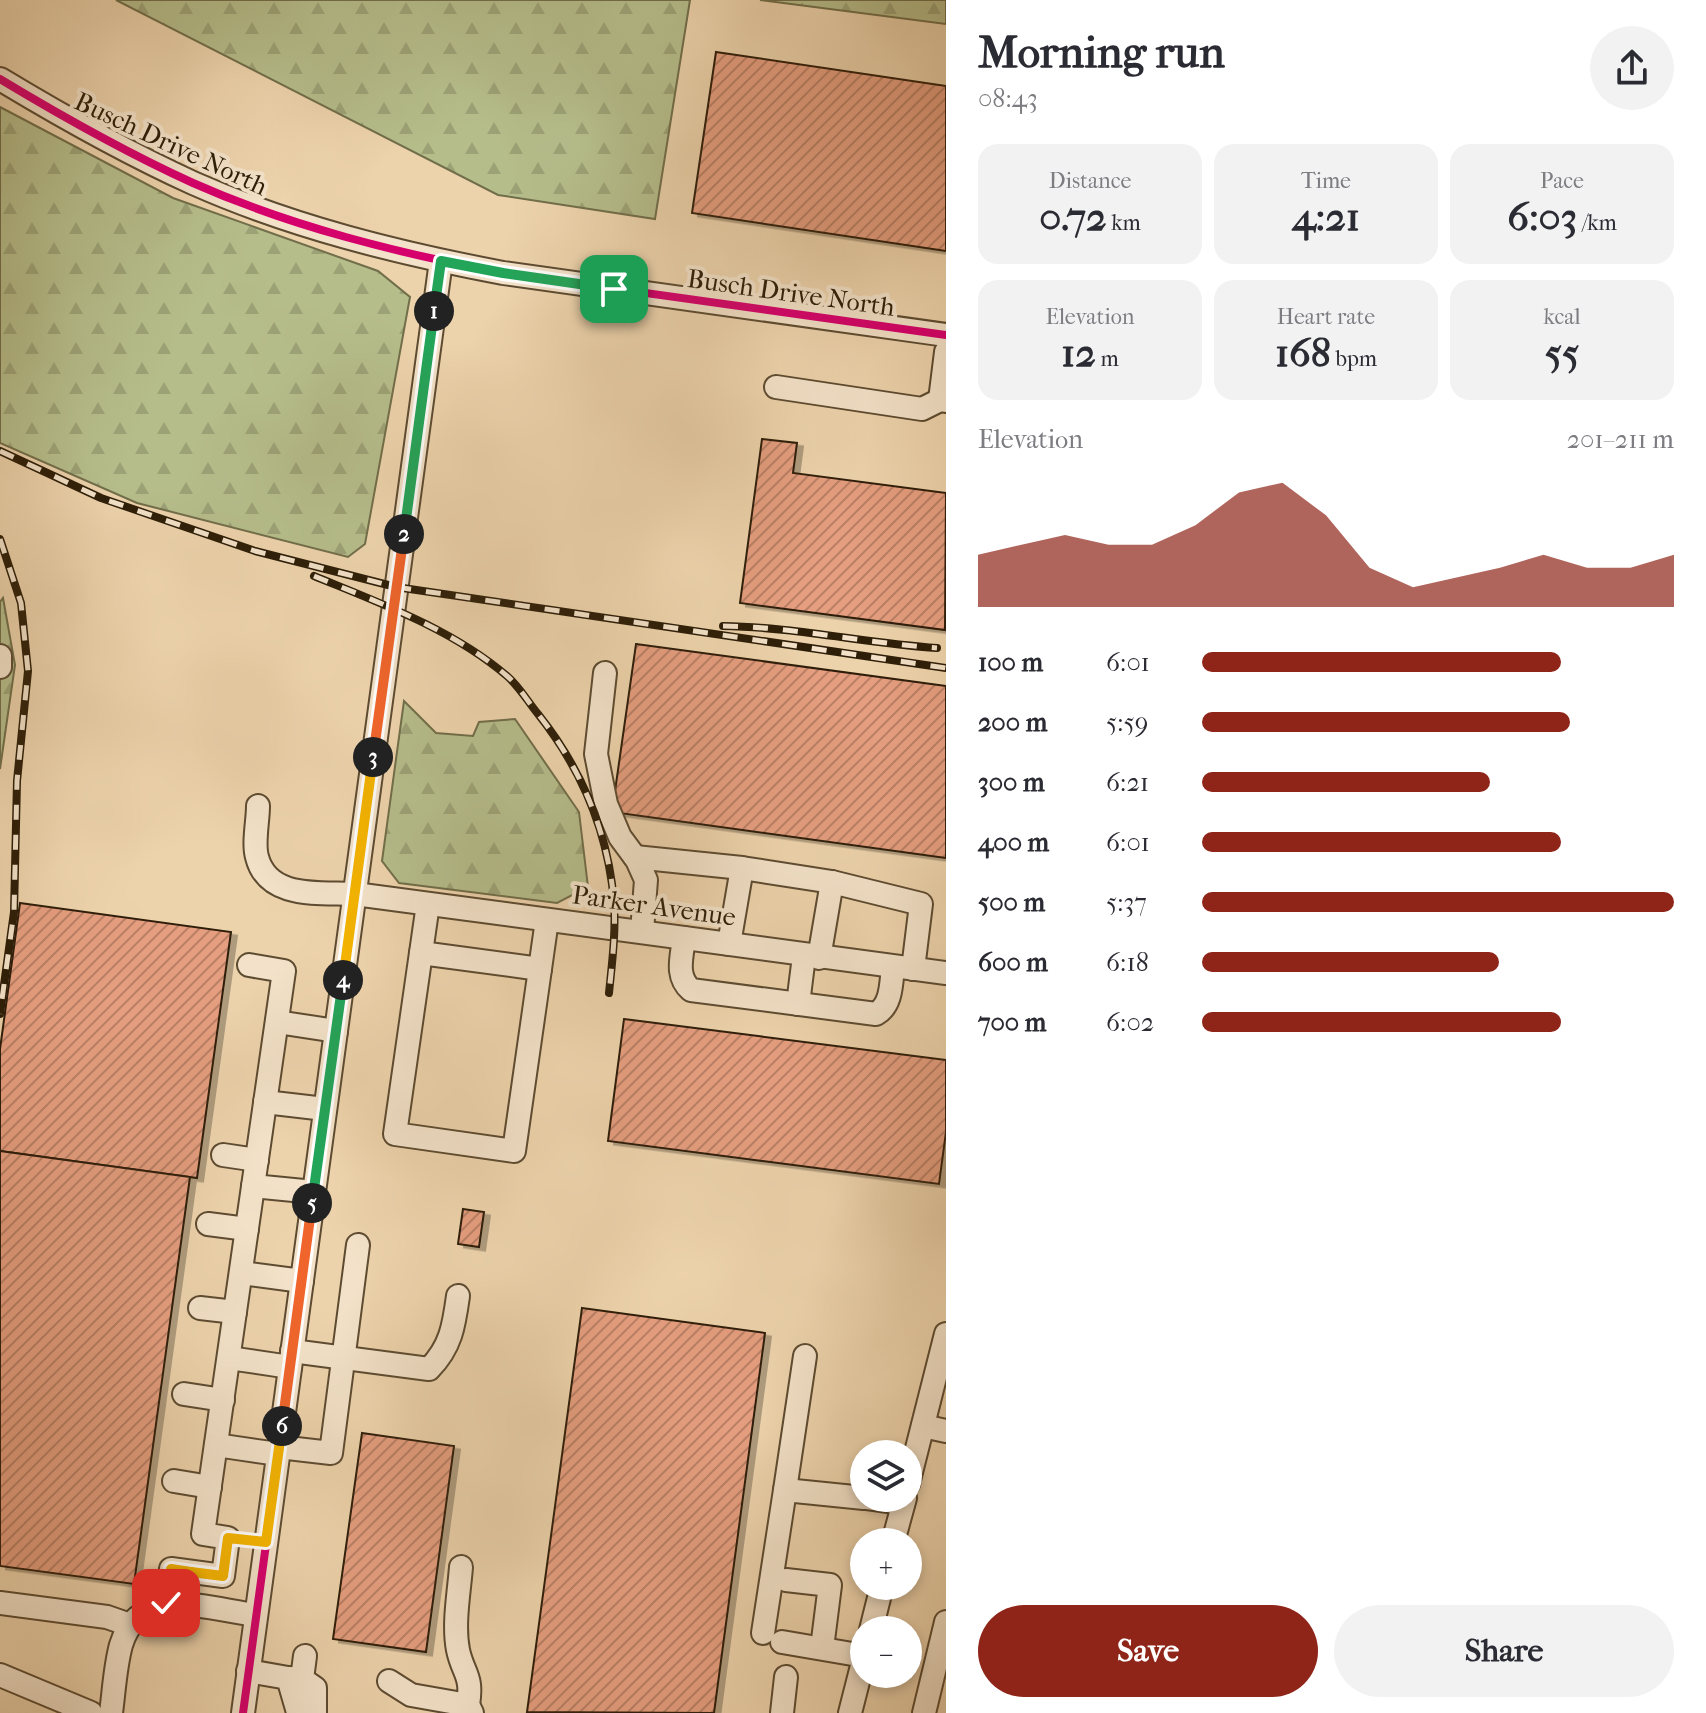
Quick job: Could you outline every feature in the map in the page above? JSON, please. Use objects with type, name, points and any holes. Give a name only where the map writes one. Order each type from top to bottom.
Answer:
[{"type":"street","name":"Busch Drive North","points":[[0,79],[74,123],[219,193],[326,232],[503,273],[946,335]]},
{"type":"street","points":[[243,1713],[441,261]]},
{"type":"street","points":[[776,387],[922,409],[943,400],[946,352]]},
{"type":"street","points":[[0,656],[0,667]]},
{"type":"street","points":[[605,673],[596,754],[606,804],[620,837],[635,857],[646,880],[642,931]]},
{"type":"street","name":"Parker Avenue","points":[[258,806],[257,856],[268,878],[285,890],[355,894],[946,973]]},
{"type":"street","points":[[635,857],[742,868],[832,882],[921,904],[903,968],[884,1009],[876,1014],[691,990],[682,983],[680,973],[684,938]]},
{"type":"street","points":[[729,944],[742,868]]},
{"type":"street","points":[[798,1004],[832,882]]},
{"type":"street","points":[[428,904],[395,1134],[514,1151],[547,920]]},
{"type":"street","points":[[421,953],[540,969]]},
{"type":"street","points":[[249,965],[284,971],[203,1534],[266,1542]]},
{"type":"street","points":[[277,1022],[336,1031]]},
{"type":"street","points":[[265,1102],[325,1109]]},
{"type":"street","points":[[223,1155],[257,1160]]},
{"type":"street","points":[[253,1186],[314,1192]]},
{"type":"street","points":[[208,1224],[247,1229]]},
{"type":"street","points":[[216,1445],[331,1453],[358,1245]]},
{"type":"street","points":[[241,1273],[302,1281]]},
{"type":"street","points":[[229,1358],[344,1356],[429,1369],[441,1357],[452,1335],[458,1296]]},
{"type":"street","points":[[200,1308],[235,1312]]},
{"type":"street","points":[[919,1440],[946,1334]]},
{"type":"street","points":[[805,1356],[785,1490],[773,1637],[850,1654]]},
{"type":"street","points":[[184,1394],[223,1400]]},
{"type":"street","points":[[923,1426],[946,1431]]},
{"type":"street","points":[[174,1481],[210,1487]]},
{"type":"street","points":[[785,1490],[850,1496]]},
{"type":"street","points":[[166,1603],[171,1569],[223,1576],[228,1538]]},
{"type":"street","points":[[389,1681],[411,1695],[470,1709],[468,1673],[458,1651],[461,1567]]},
{"type":"street","points":[[786,1580],[830,1585],[822,1648]]},
{"type":"street","points":[[0,1603],[107,1617],[130,1625]]},
{"type":"street","points":[[111,1713],[121,1646],[130,1625],[144,1611],[166,1603],[256,1615]]},
{"type":"street","points":[[924,1713],[946,1622]]},
{"type":"street","points":[[304,1713],[297,1709],[295,1678],[305,1656]]},
{"type":"street","points":[[248,1671],[295,1678],[315,1688],[315,1713]]},
{"type":"street","points":[[0,1675],[91,1713]]},
{"type":"street","points":[[782,1713],[786,1677]]},
{"type":"street","points":[[850,1713],[856,1688]]},
{"type":"green space","points":[[116,0],[690,0],[655,219],[498,195]]},
{"type":"green space","points":[[760,0],[946,0],[946,24]]},
{"type":"green space","points":[[0,107],[173,198],[378,271],[410,297],[365,544],[348,557],[137,503],[0,443]]},
{"type":"green space","points":[[3,598],[15,665],[0,769],[0,602]]},
{"type":"green space","points":[[404,701],[436,733],[473,736],[479,722],[515,719],[579,812],[588,887],[557,903],[399,883],[382,861]]},
{"type":"building","points":[[716,52],[946,86],[946,251],[692,213]]},
{"type":"building","points":[[762,439],[797,443],[793,473],[946,493],[945,630],[740,603]]},
{"type":"building","points":[[636,644],[946,686],[946,858],[612,812]]},
{"type":"building","points":[[20,903],[231,932],[197,1178],[0,1151],[0,1049]]},
{"type":"building","points":[[624,1019],[946,1060],[946,1132],[939,1184],[608,1141]]},
{"type":"building","points":[[0,1151],[190,1177],[134,1584],[0,1566]]},
{"type":"building","points":[[463,1209],[484,1212],[479,1247],[458,1244]]},
{"type":"building","points":[[582,1308],[765,1333],[714,1713],[527,1712]]},
{"type":"building","points":[[362,1433],[454,1446],[426,1652],[333,1639]]},
{"type":"railway","points":[[0,451],[101,498],[255,551],[396,587],[946,668]]},
{"type":"railway","points":[[0,539],[21,603],[28,671],[17,781],[14,912],[0,1014]]},
{"type":"railway","points":[[314,576],[415,618],[486,659],[516,684],[553,735],[590,802],[606,851],[614,902],[609,993]]},
{"type":"railway","points":[[723,626],[777,629],[937,648]]},
{"type":"cycle path","points":[[0,79],[95,134],[193,183],[268,213],[346,237],[503,273],[946,335]]},
{"type":"cycle path","points":[[243,1713],[441,261]]},
{"type":"route","points":[[166,1603],[171,1569],[223,1576],[228,1538],[266,1542],[441,261],[614,289]]}]
